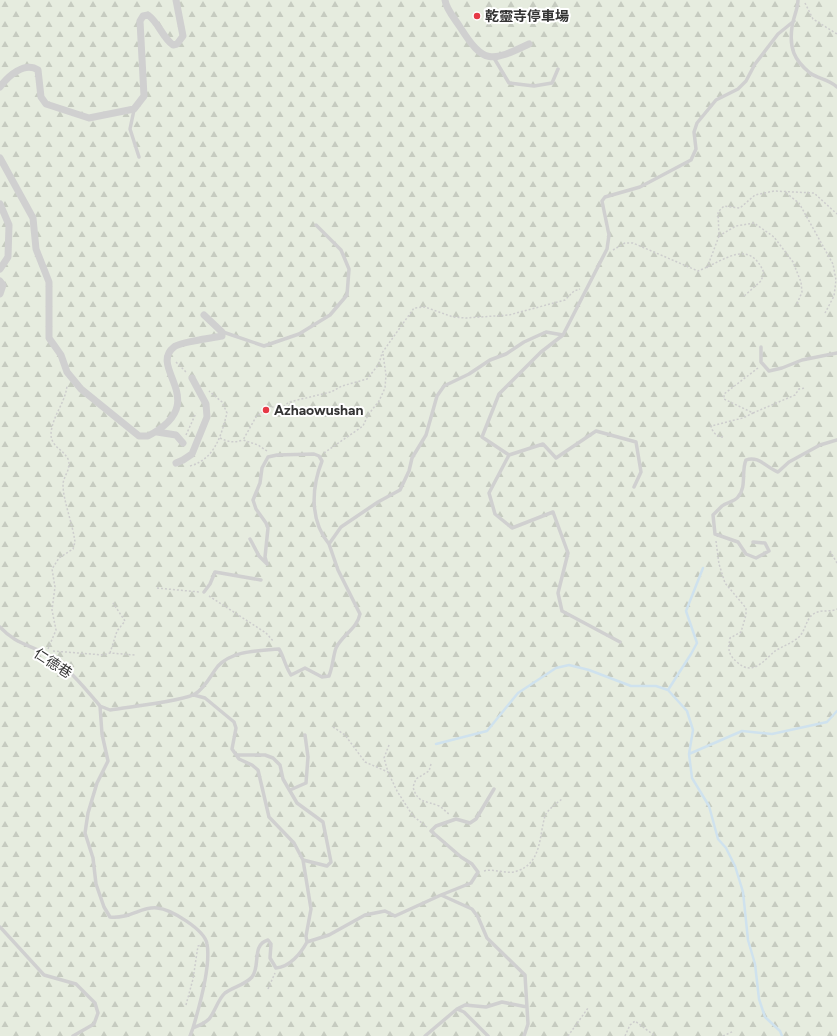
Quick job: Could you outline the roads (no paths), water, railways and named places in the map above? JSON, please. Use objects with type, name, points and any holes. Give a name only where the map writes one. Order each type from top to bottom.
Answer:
[{"type":"street","points":[[0,87],[6,79],[26,66],[33,67],[38,70],[41,97],[46,104],[89,118],[134,109],[144,96],[140,21],[144,16],[148,15],[152,18],[168,42],[173,45],[178,44],[183,36],[176,0]]},
{"type":"street","points":[[445,0],[473,47],[482,54],[494,58],[502,57],[529,44]]},
{"type":"street","points":[[0,158],[33,218],[36,249],[49,282],[48,338],[62,355],[67,372],[81,389],[139,436],[148,436],[157,432],[172,419],[179,401],[178,392],[166,363],[168,354],[175,346],[222,336],[222,332],[204,315]]},
{"type":"street","points":[[0,204],[9,226],[8,257],[0,269]]},
{"type":"street","points":[[0,281],[3,285],[0,294]]},
{"type":"street","points":[[176,463],[184,460],[192,454],[207,417],[206,404],[192,378]]},
{"type":"street","points":[[157,432],[176,435],[182,442]]},
{"type":"lane","points":[[798,0],[792,27],[792,54],[800,64],[812,74],[832,82],[837,87]]},
{"type":"lane","points":[[509,455],[482,437],[499,394],[541,352],[563,335],[607,249],[609,235],[602,201],[605,197],[640,187],[691,160],[696,149],[694,132],[697,123],[716,100],[738,89],[746,81],[755,64],[778,34],[794,21]]},
{"type":"lane","points":[[494,58],[509,83],[534,86],[552,83],[558,69]]},
{"type":"lane","points":[[134,109],[130,129],[139,157]]},
{"type":"lane","points":[[222,332],[264,346],[299,334],[330,315],[347,295],[349,269],[341,250],[316,225]]},
{"type":"lane","points":[[329,544],[340,527],[378,502],[400,490],[410,471],[412,458],[426,435],[437,396],[444,386],[469,374],[490,360],[506,354],[524,342],[546,332],[563,335]]},
{"type":"lane","points":[[761,347],[761,362],[769,371],[782,368],[802,360],[837,353]]},
{"type":"lane","points":[[620,642],[562,611],[558,593],[568,553],[552,512],[512,528],[495,514],[489,493],[509,455],[543,444],[556,458],[596,431],[636,442],[641,472],[634,487]]},
{"type":"lane","points":[[753,542],[765,543],[769,551],[756,558],[746,554],[738,542],[715,534],[713,515],[723,505],[735,500],[740,495],[743,486],[744,465],[746,460],[751,458],[758,460],[778,472],[789,462],[820,445],[837,440]]},
{"type":"lane","points":[[194,695],[209,681],[219,665],[233,655],[279,649],[284,657],[285,666],[291,675],[305,668],[322,677],[329,676],[334,664],[336,647],[359,622],[360,614],[338,570],[329,544],[320,534],[316,521],[314,489],[316,477],[322,461],[319,456],[307,454],[277,455],[268,457],[262,468],[260,483],[253,500],[256,509],[268,528],[267,564],[259,556],[250,539]]},
{"type":"lane","points":[[204,592],[210,584],[215,572],[261,580]]},
{"type":"lane","name":"仁德巷","points":[[0,628],[18,642],[46,655],[77,678],[100,706]]},
{"type":"lane","points":[[190,1036],[204,985],[208,943],[186,922],[171,911],[149,908],[121,918],[110,917],[104,907],[96,884],[93,858],[85,833],[90,806],[97,783],[108,761],[102,734],[100,706],[110,710],[194,695],[205,698],[234,722],[236,728],[232,749],[236,755],[258,770],[269,817],[294,843],[303,860],[311,909],[306,936],[307,942],[300,955],[280,968],[276,968],[270,958],[271,944],[268,940],[264,941],[258,949],[256,956],[256,968],[252,976],[239,986],[225,993],[208,1020],[193,1028]]},
{"type":"lane","points":[[290,790],[306,783],[308,757],[305,735]]},
{"type":"lane","points":[[236,755],[265,756],[273,758],[280,765],[283,779],[297,803],[323,822],[331,862],[327,866],[303,860]]},
{"type":"lane","points":[[307,942],[329,935],[365,915],[385,911],[394,916],[471,883],[478,872],[472,864],[461,857],[431,831],[436,826],[456,819],[470,823],[476,819],[494,789]]},
{"type":"lane","points":[[441,895],[472,909],[478,917],[487,938],[524,975],[528,1024],[524,1036]]},
{"type":"lane","points":[[0,927],[44,975],[76,984],[95,1002],[98,1013],[94,1024],[73,1036]]},
{"type":"lane","points":[[425,1036],[457,1009],[465,1005],[486,1007],[502,1002],[527,1007]]},
{"type":"lane","points":[[457,1009],[464,1012],[488,1036]]},
{"type":"waterway","points":[[668,690],[697,643],[686,611],[703,568]]},
{"type":"waterway","points":[[436,744],[487,731],[518,693],[556,668],[569,665],[589,670],[631,686],[656,686],[668,690],[687,711],[693,730],[689,754],[692,778],[709,806],[718,839],[726,848],[735,866],[743,892],[748,940],[755,964],[759,999],[765,1017],[780,1031],[782,1036]]},
{"type":"waterway","points":[[689,754],[742,731],[772,734],[827,722],[837,711]]},
{"type":"place","name":"乾靈寺停車場","points":[[477,16]]},
{"type":"place","name":"Azhaowushan","points":[[266,410]]}]
